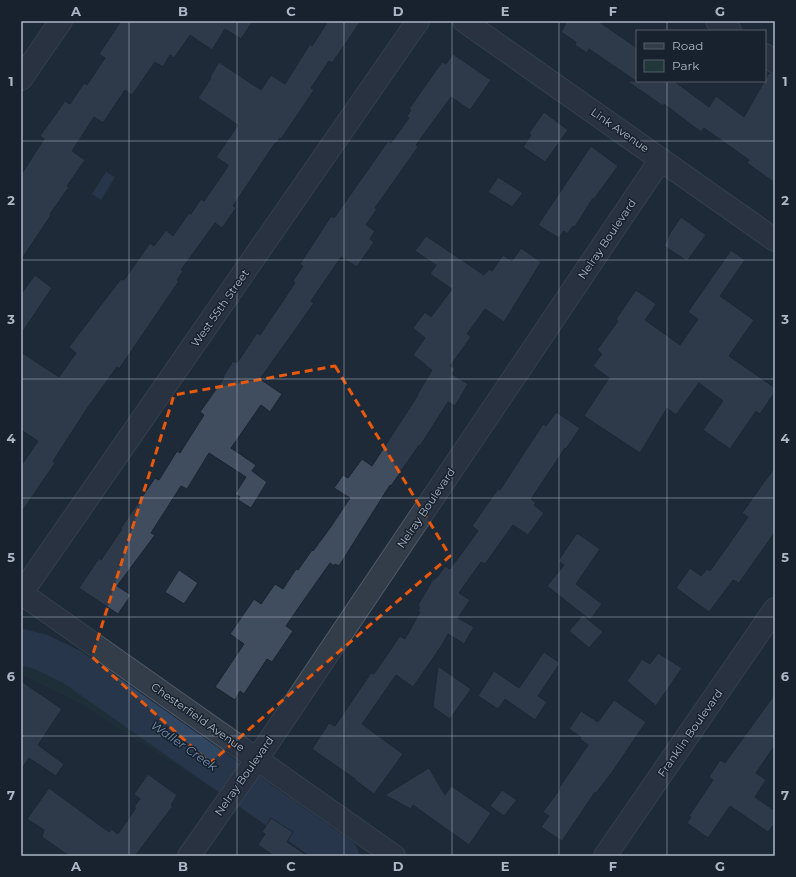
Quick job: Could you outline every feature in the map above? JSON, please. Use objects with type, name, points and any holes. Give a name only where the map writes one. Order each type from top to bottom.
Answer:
[{"type":"street","points":[[21,79],[61,21]]},
{"type":"street","name":"West 55th Street","points":[[21,594],[418,21]]},
{"type":"street","name":"Link Avenue","points":[[464,21],[775,239]]},
{"type":"street","points":[[717,21],[729,30]]},
{"type":"street","points":[[766,56],[775,62]]},
{"type":"street","name":"Nelray Boulevard","points":[[189,856],[257,759],[661,159]]},
{"type":"street","name":"Chesterfield Avenue","points":[[21,594],[394,856]]},
{"type":"street","name":"Franklin Boulevard","points":[[605,856],[775,609]]},
{"type":"highlighted area","points":[[335,366],[450,556],[210,763],[92,657],[174,395]]},
{"type":"green space","points":[[21,632],[51,638],[228,761],[210,787],[80,703],[21,674]]},
{"type":"water","points":[[106,172],[115,177],[101,200],[92,194]]},
{"type":"building","points":[[121,21],[253,21],[241,39],[225,29],[212,50],[190,35],[174,58],[170,55],[163,67],[155,62],[132,95],[125,90],[103,123],[94,117],[72,151],[85,160],[21,260],[21,175],[44,139],[40,136],[65,101],[70,104],[84,83],[87,85],[105,58],[99,54]]},
{"type":"building","points":[[328,21],[361,21],[332,63],[329,61],[311,88],[314,90],[281,139],[280,138],[276,144],[275,143],[233,206],[236,208],[222,228],[215,223],[181,270],[183,271],[177,280],[179,281],[119,369],[117,367],[88,407],[53,461],[55,463],[21,513],[21,466],[38,441],[21,430],[21,352],[59,377],[76,353],[69,347],[121,279],[124,280],[150,243],[154,246],[166,230],[173,236],[201,199],[204,201],[225,171],[228,165],[216,157],[238,125],[198,98],[219,62],[261,90],[271,75],[285,84],[310,44],[312,46]]},
{"type":"building","points":[[567,21],[598,21],[636,47],[636,81],[589,49],[587,53],[575,45],[576,42],[561,32]]},
{"type":"building","points":[[453,54],[491,80],[470,110],[451,97],[416,145],[418,147],[375,208],[377,209],[366,225],[375,231],[370,239],[374,242],[357,267],[341,257],[311,301],[314,303],[260,379],[282,394],[270,412],[261,405],[231,448],[256,465],[252,471],[267,482],[251,508],[238,500],[240,497],[235,494],[246,477],[209,453],[187,489],[181,486],[151,533],[155,535],[117,586],[131,595],[118,614],[79,588],[99,558],[101,560],[155,478],[159,480],[177,451],[180,453],[204,415],[200,412],[224,378],[223,377],[233,361],[237,363],[257,333],[260,335],[295,283],[293,281],[303,266],[300,264],[331,216],[334,218],[388,141],[391,143],[409,118],[407,116],[411,110],[409,109],[442,62],[446,64]]},
{"type":"building","points":[[769,73],[775,74],[775,183],[747,163],[749,160],[704,128],[701,132],[664,104],[663,106],[627,81],[675,82],[709,107],[716,96],[744,117],[764,82],[766,82]]},
{"type":"building","points":[[544,112],[568,130],[545,162],[523,147],[531,135],[529,133]]},
{"type":"building","points":[[591,146],[618,166],[594,199],[593,198],[574,228],[573,226],[567,234],[564,231],[559,238],[538,225]]},
{"type":"building","points":[[498,177],[523,193],[512,207],[488,192]]},
{"type":"building","points":[[681,217],[706,235],[687,261],[664,246],[670,233]]},
{"type":"building","points":[[426,236],[484,275],[489,269],[492,271],[503,255],[512,261],[521,248],[541,262],[504,322],[485,309],[467,334],[471,337],[450,366],[455,369],[452,374],[468,384],[455,406],[448,402],[420,446],[419,445],[391,486],[390,485],[339,566],[335,564],[334,566],[330,563],[286,626],[293,631],[272,662],[267,659],[244,694],[240,691],[235,700],[215,687],[244,644],[230,634],[254,599],[261,604],[275,584],[283,589],[296,569],[298,570],[312,550],[313,551],[350,498],[334,488],[343,475],[348,478],[362,459],[372,466],[418,395],[432,370],[413,355],[425,338],[413,328],[425,312],[431,317],[452,289],[430,274],[436,265],[415,251]]},
{"type":"building","points":[[731,250],[745,260],[720,296],[754,320],[729,356],[775,388],[775,392],[760,414],[756,411],[730,449],[703,430],[723,401],[699,383],[676,415],[667,408],[640,453],[584,416],[609,378],[593,366],[602,354],[597,350],[618,321],[616,319],[636,290],[656,304],[645,320],[680,345],[698,319],[688,312]]},
{"type":"building","points":[[35,275],[52,288],[21,334],[21,294]]},
{"type":"building","points":[[556,412],[580,428],[531,499],[536,503],[534,505],[544,513],[528,535],[513,525],[485,564],[481,562],[459,593],[470,600],[458,618],[474,627],[464,644],[448,634],[413,687],[396,675],[362,724],[403,754],[374,794],[312,749],[329,723],[335,726],[371,673],[374,674],[400,636],[405,639],[420,612],[418,611],[420,607],[418,605],[432,581],[438,576],[445,566],[450,569],[478,531],[472,526],[498,489],[500,490],[543,424],[546,426]]},
{"type":"building","points":[[775,467],[775,532],[739,583],[733,580],[709,612],[676,588],[690,568],[701,576],[707,569],[710,571],[748,517],[742,513]]},
{"type":"building","points":[[577,533],[600,549],[576,584],[602,604],[590,620],[547,586],[564,565],[558,561]]},
{"type":"building","points":[[179,570],[198,583],[184,604],[165,592]]},
{"type":"building","points":[[583,615],[603,632],[589,648],[569,631]]},
{"type":"building","points":[[544,652],[560,663],[538,696],[547,702],[535,720],[505,699],[498,709],[478,696],[494,671],[519,688]]},
{"type":"building","points":[[658,653],[682,668],[656,706],[627,681],[642,659],[650,664]]},
{"type":"building","points":[[438,666],[471,689],[450,719],[433,707]]},
{"type":"building","points":[[21,681],[62,709],[38,745],[64,764],[56,776],[29,758],[21,770]]},
{"type":"building","points":[[775,694],[775,745],[756,773],[766,780],[755,797],[775,811],[775,823],[768,832],[730,806],[708,838],[687,823],[691,817],[689,816],[713,780],[709,777],[720,760],[725,763]]},
{"type":"building","points":[[614,700],[646,722],[613,771],[596,793],[595,792],[562,841],[541,827],[549,816],[543,812],[560,789],[559,788],[588,745],[580,739],[581,737],[569,729],[581,711],[598,722]]},
{"type":"building","points":[[429,768],[445,795],[451,786],[491,813],[469,845],[413,805],[411,809],[385,795]]},
{"type":"building","points":[[148,774],[177,795],[171,805],[173,806],[135,856],[69,856],[42,837],[44,830],[27,819],[49,788],[109,832],[111,829],[118,834],[136,808],[134,807],[140,799],[134,794]]},
{"type":"building","points":[[502,790],[517,800],[504,816],[490,806]]},
{"type":"building","points":[[271,818],[293,832],[287,842],[308,856],[274,856],[258,845],[265,834],[262,832]]},
{"type":"waterway","name":"Waller Creek","points":[[21,647],[41,652],[72,667],[341,856]]}]
